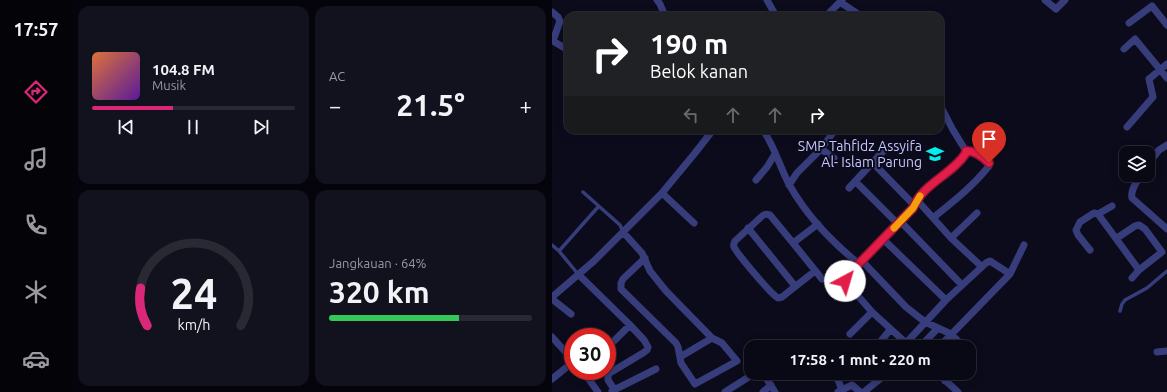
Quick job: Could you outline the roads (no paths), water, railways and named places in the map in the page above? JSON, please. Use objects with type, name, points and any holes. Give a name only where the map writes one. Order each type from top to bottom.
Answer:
[{"type":"street","points":[[767,0],[774,12]]},
{"type":"street","points":[[1046,0],[1056,9],[1065,0]]},
{"type":"street","points":[[660,1],[664,12]]},
{"type":"street","points":[[830,12],[841,1],[856,12]]},
{"type":"street","points":[[1129,23],[1152,6],[1167,25]]},
{"type":"street","points":[[552,12],[560,21],[553,42],[564,48]]},
{"type":"street","points":[[1124,49],[1135,39],[1167,78]]},
{"type":"street","points":[[1127,127],[1153,98],[1148,79],[1167,64]]},
{"type":"street","points":[[944,112],[966,151]]},
{"type":"street","points":[[571,314],[552,298],[594,261],[662,193],[710,134]]},
{"type":"street","points":[[765,134],[789,185],[803,207],[818,224],[846,253],[861,262],[906,307],[925,322],[951,334],[957,340]]},
{"type":"street","points":[[789,185],[797,173],[821,150],[832,134]]},
{"type":"street","points":[[1155,155],[1159,150],[1167,145]]},
{"type":"street","points":[[849,188],[887,147]]},
{"type":"street","points":[[821,150],[834,158]]},
{"type":"street","points":[[934,217],[978,180],[988,166],[989,163],[976,152],[971,150],[966,151]]},
{"type":"street","points":[[966,151],[961,160],[931,185],[900,223],[846,277],[845,281],[890,330],[907,342],[946,300],[981,266],[990,261],[1010,274]]},
{"type":"street","points":[[756,180],[767,167],[775,154]]},
{"type":"street","points":[[873,163],[916,203],[934,217],[952,238],[981,266]]},
{"type":"street","points":[[856,182],[900,223],[962,285]]},
{"type":"street","points":[[1137,182],[1131,195],[1132,198],[1167,229]]},
{"type":"street","points":[[662,193],[694,223]]},
{"type":"street","points":[[1090,250],[1078,235],[1076,228],[1080,222],[1092,213],[1098,214],[1112,206]]},
{"type":"street","points":[[952,238],[977,212]]},
{"type":"street","points":[[815,271],[782,297],[778,298],[771,293],[734,248],[735,241],[763,215],[768,214],[822,279]]},
{"type":"street","points":[[1098,214],[1139,270]]},
{"type":"street","points":[[793,243],[818,224]]},
{"type":"street","points":[[1117,238],[1139,225],[1145,229],[1165,253],[1139,270],[1132,278]]},
{"type":"street","points":[[748,228],[795,286]]},
{"type":"street","points":[[623,232],[642,253],[645,258],[647,265],[654,277],[712,338],[722,343],[737,361],[695,384],[681,363],[676,343],[621,289],[623,279],[645,258]]},
{"type":"street","points":[[883,239],[946,300]]},
{"type":"street","points":[[945,340],[1010,274],[1024,245]]},
{"type":"street","points":[[578,274],[630,325],[644,340],[648,348],[608,374],[608,380],[613,391],[656,369]]},
{"type":"street","points":[[850,334],[872,312]]},
{"type":"street","points":[[616,339],[630,325]]},
{"type":"street","points":[[927,340],[938,328]]},
{"type":"street","points":[[882,340],[890,330]]},
{"type":"street","points":[[552,337],[564,351]]},
{"type":"street","points":[[680,357],[712,338]]},
{"type":"street","points":[[1157,352],[1167,351]]},
{"type":"street","points":[[552,379],[564,369]]},
{"type":"street","points":[[589,380],[598,392]]},
{"type":"street","points":[[725,392],[744,380]]},
{"type":"street","points":[[768,380],[775,392]]},
{"type":"street","points":[[838,380],[840,391],[852,385],[860,392]]},
{"type":"street","points":[[864,392],[879,380]]},
{"type":"street","points":[[945,380],[955,391]]},
{"type":"street","points":[[763,392],[771,385]]},
{"type":"lane","points":[[583,192],[598,207],[620,225],[623,232]]},
{"type":"lane","points":[[558,251],[598,207]]},
{"type":"lane","points":[[552,245],[578,274]]},
{"type":"lane","points":[[1120,311],[1125,300],[1147,288],[1167,271]]},
{"type":"place","name":"SMP Tahfidz Assyifa Al- Islam Parung","points":[[935,154]]}]
